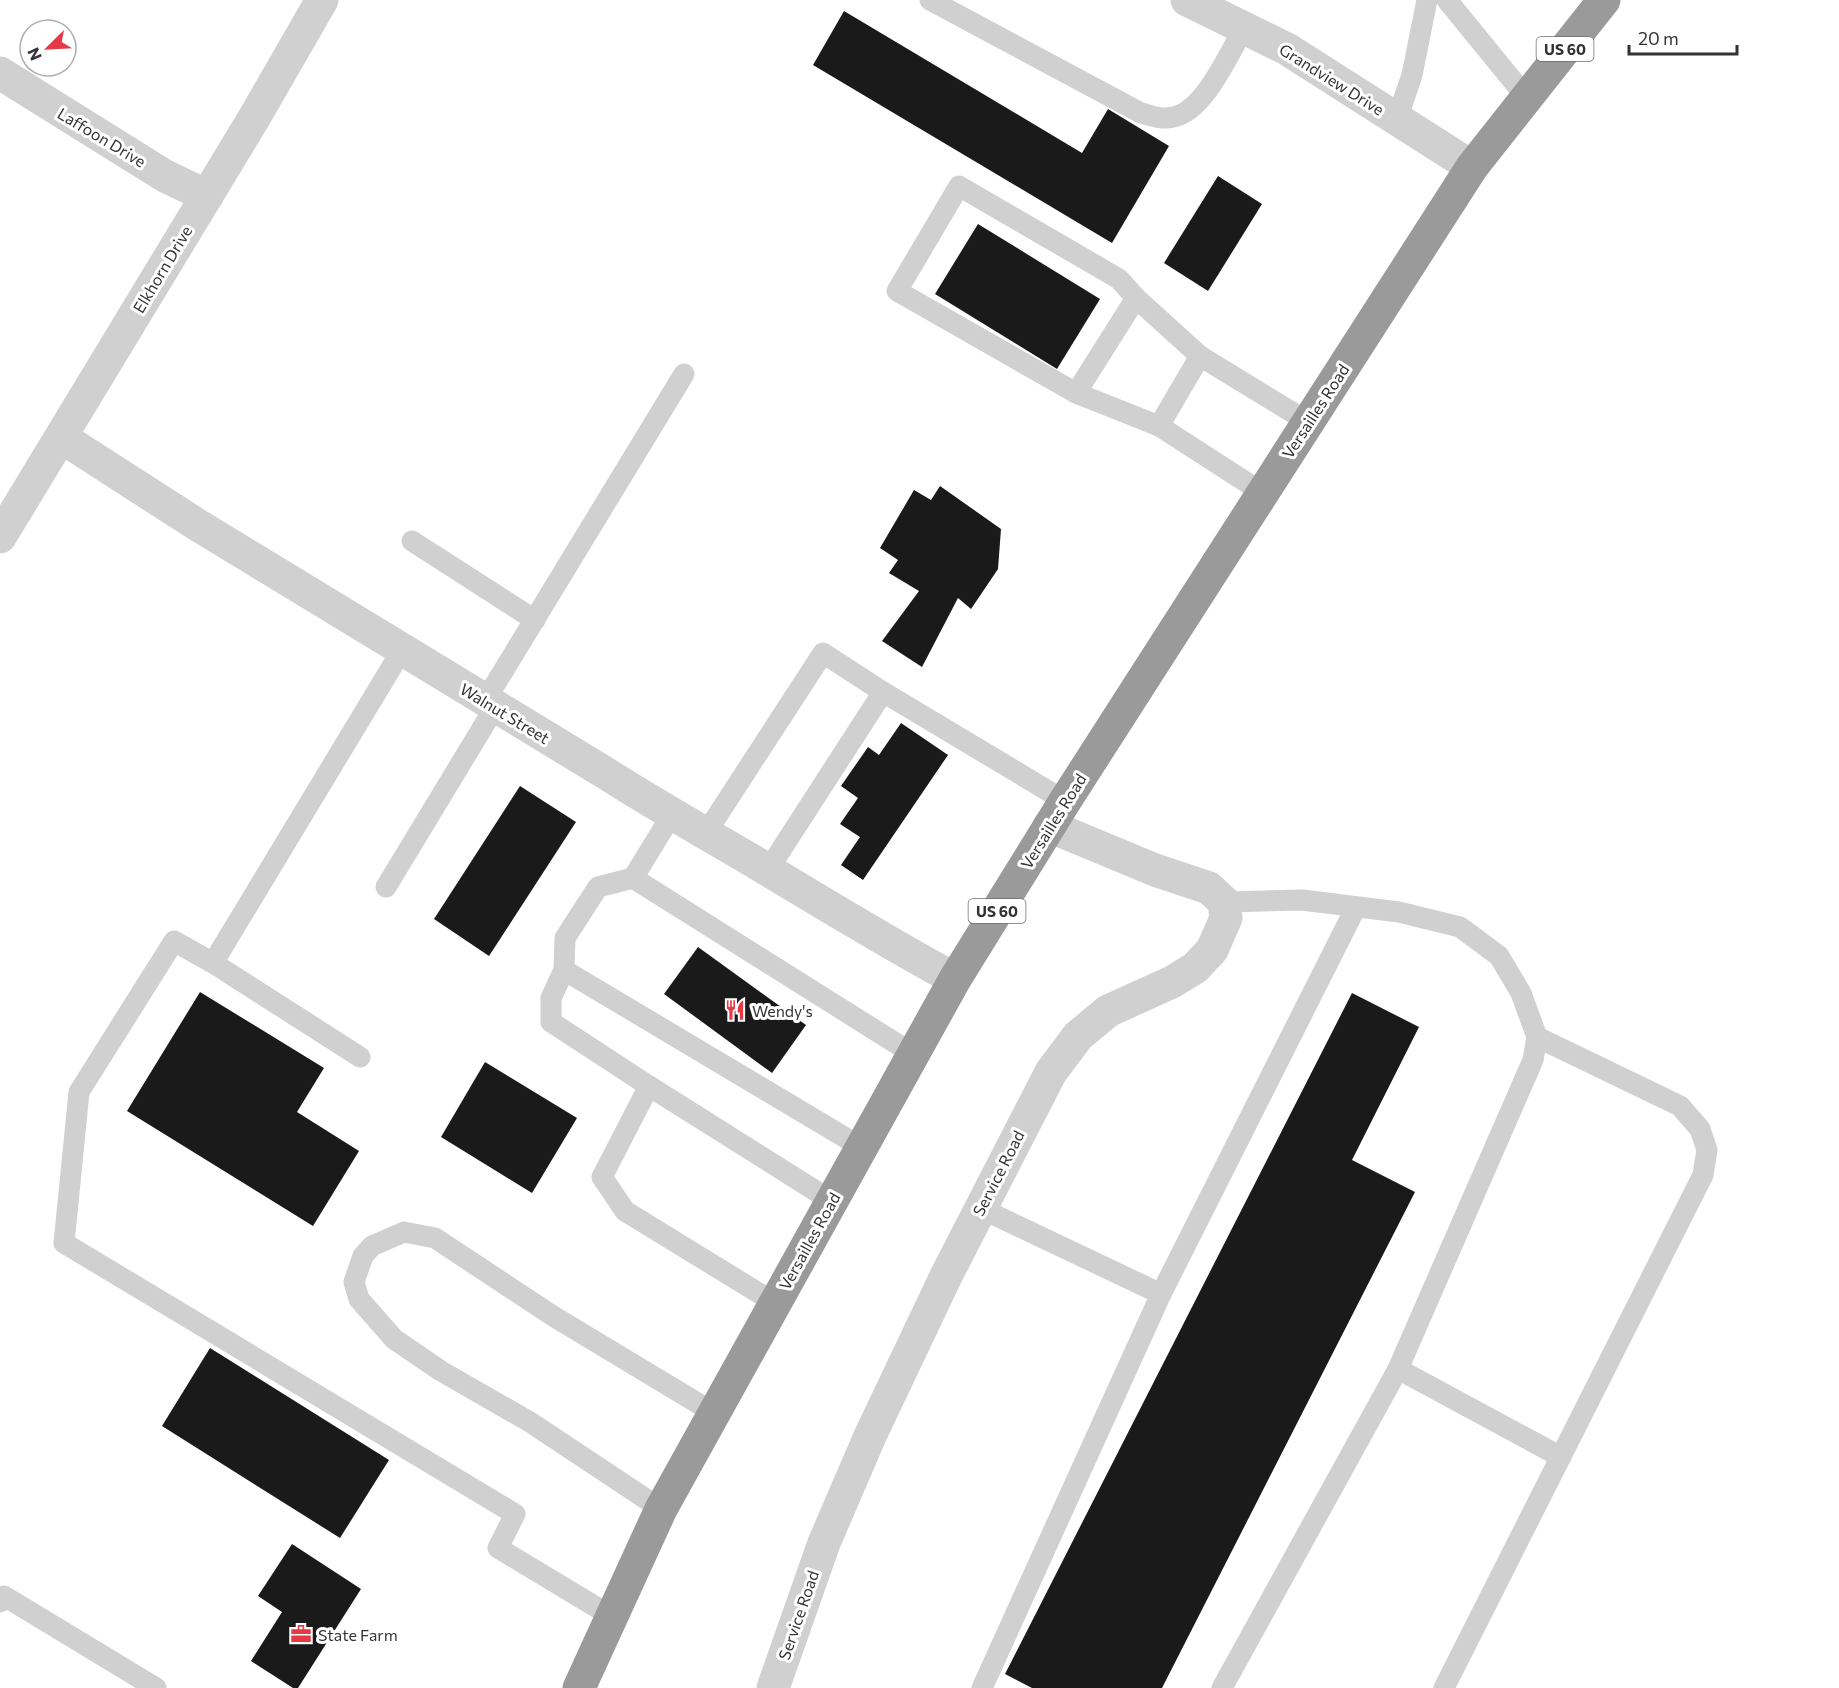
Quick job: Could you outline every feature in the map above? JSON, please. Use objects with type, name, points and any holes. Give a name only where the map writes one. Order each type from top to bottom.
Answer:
[{"type":"highway","name":"Versailles Road","points":[[579,1688],[662,1509],[830,1200],[955,979],[1057,814],[1472,167],[1604,0]]},
{"type":"street","name":"Elkhorn Drive","points":[[0,537],[207,196],[322,0]]},
{"type":"street","name":"Grandview Drive","points":[[1187,0],[1287,49],[1472,167]]},
{"type":"street","name":"Laffoon Drive","points":[[0,74],[165,176],[207,196]]},
{"type":"street","name":"Walnut Street","points":[[61,437],[196,524],[607,774],[671,816],[706,833],[876,936],[955,979]]},
{"type":"street","points":[[1057,814],[1155,870],[1209,888],[1224,902]]},
{"type":"street","name":"Service Road","points":[[773,1688],[804,1596],[846,1489],[895,1382],[980,1208],[1051,1072],[1078,1036],[1108,1011],[1172,982],[1195,968],[1212,950],[1221,934],[1226,918],[1224,902]]},
{"type":"lane","points":[[930,0],[1141,113],[1159,118],[1175,117],[1191,108],[1207,91],[1244,28]]},
{"type":"lane","points":[[1397,119],[1412,75],[1427,0]]},
{"type":"lane","points":[[1447,0],[1527,98]]},
{"type":"lane","points":[[1263,493],[1159,426],[1076,393],[897,291],[958,186],[1119,279],[1136,298],[1200,356],[1308,422]]},
{"type":"lane","points":[[1076,393],[1136,298]]},
{"type":"lane","points":[[1159,426],[1200,356]]},
{"type":"lane","points":[[386,887],[535,620],[684,374]]},
{"type":"lane","points":[[412,541],[535,620]]},
{"type":"lane","points":[[213,963],[402,650]]},
{"type":"lane","points":[[706,833],[823,652],[1057,814]]},
{"type":"lane","points":[[768,870],[883,692]]},
{"type":"lane","points":[[671,816],[633,878],[598,887],[565,938],[564,970],[551,998],[551,1022],[830,1200]]},
{"type":"lane","points":[[633,878],[913,1054]]},
{"type":"lane","points":[[1224,902],[1302,900],[1399,912],[1460,927],[1499,956],[1521,993],[1537,1036],[1533,1060],[1398,1369],[1228,1686]]},
{"type":"lane","points":[[982,1688],[1161,1294],[1356,907]]},
{"type":"lane","points":[[360,1057],[213,963],[174,941],[79,1092],[64,1243],[515,1514],[498,1548],[611,1616]]},
{"type":"lane","points":[[564,970],[861,1147]]},
{"type":"lane","points":[[1444,1688],[1703,1175],[1707,1150],[1700,1129],[1680,1106],[1537,1036]]},
{"type":"lane","points":[[649,1086],[602,1177],[625,1211],[775,1303]]},
{"type":"lane","points":[[980,1208],[1161,1294]]},
{"type":"lane","points":[[662,1509],[530,1422],[441,1371],[394,1339],[359,1299],[354,1282],[363,1256],[372,1246],[404,1232],[435,1238],[552,1316],[714,1413]]},
{"type":"lane","points":[[1398,1369],[1562,1457]]},
{"type":"lane","points":[[0,1602],[3,1596],[156,1688]]},
{"type":"building","points":[[844,11],[1082,153],[1108,109],[1169,146],[1112,243],[813,65]]},
{"type":"building","points":[[1218,176],[1262,204],[1208,291],[1164,263]]},
{"type":"building","points":[[978,224],[1100,299],[1057,369],[935,294]]},
{"type":"building","points":[[940,486],[1001,529],[998,569],[971,609],[958,598],[922,667],[882,641],[919,591],[889,573],[898,560],[880,548],[914,490],[931,500]]},
{"type":"building","points":[[901,723],[948,755],[863,880],[841,865],[860,837],[840,824],[858,798],[841,786],[868,747],[879,755]]},
{"type":"building","points":[[520,786],[576,822],[489,956],[434,919]]},
{"type":"building","name":"Wendy's","points":[[698,947],[806,1025],[772,1073],[664,994]]},
{"type":"building","points":[[200,992],[324,1068],[297,1112],[359,1151],[313,1226],[127,1111]]},
{"type":"building","points":[[1352,993],[1419,1027],[1352,1160],[1415,1192],[1162,1688],[1032,1688],[1005,1674]]},
{"type":"building","points":[[485,1062],[577,1118],[532,1193],[441,1137]]},
{"type":"building","points":[[210,1348],[389,1460],[340,1538],[162,1426]]},
{"type":"building","points":[[292,1544],[361,1589],[298,1688],[293,1688],[251,1661],[282,1612],[258,1596]]},
{"type":"place","name":"Wendy's","points":[[735,1010]]},
{"type":"place","name":"State Farm","points":[[301,1634]]}]
